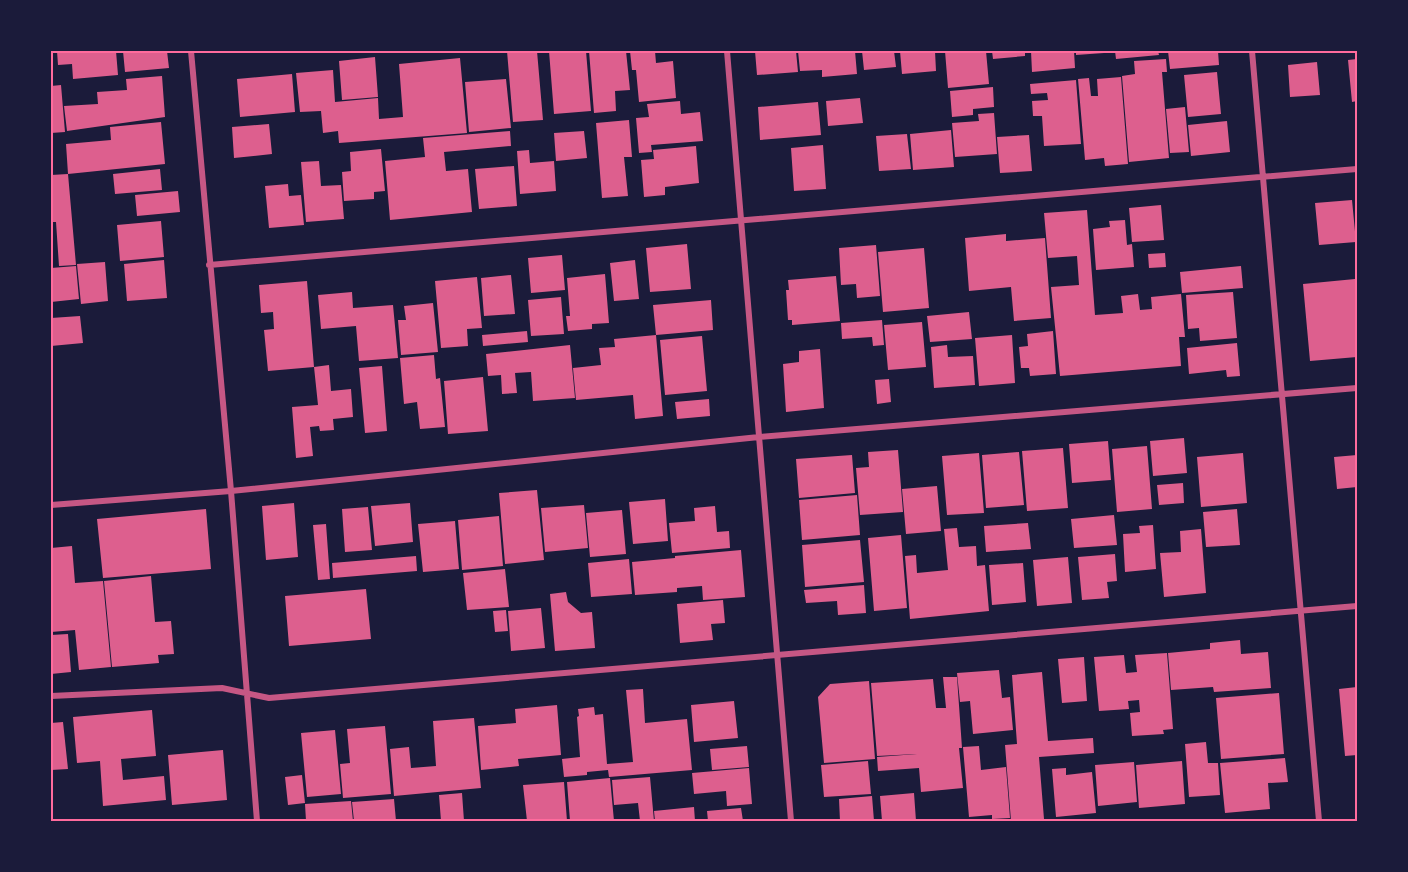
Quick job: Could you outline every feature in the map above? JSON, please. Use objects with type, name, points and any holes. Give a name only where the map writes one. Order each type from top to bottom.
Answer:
[{"type":"street","points":[[191,51],[231,491],[257,821]]},
{"type":"street","points":[[727,51],[791,821]]},
{"type":"street","points":[[1252,51],[1319,821]]},
{"type":"street","points":[[209,265],[1357,169]]},
{"type":"street","points":[[51,505],[231,491],[759,437],[1357,388]]},
{"type":"street","points":[[51,696],[222,688],[268,698],[1357,606]]},
{"type":"building","points":[[57,51],[116,51],[118,75],[73,79],[72,64],[58,65]]},
{"type":"building","points":[[123,51],[167,51],[169,68],[125,72]]},
{"type":"building","points":[[507,51],[537,51],[543,120],[513,122]]},
{"type":"building","points":[[549,51],[586,51],[591,111],[554,114]]},
{"type":"building","points":[[589,51],[626,51],[630,90],[615,91],[616,111],[594,113]]},
{"type":"building","points":[[630,51],[655,51],[656,63],[673,61],[676,98],[639,102],[636,70],[632,70]]},
{"type":"building","points":[[755,51],[796,51],[798,72],[757,75]]},
{"type":"building","points":[[798,51],[855,51],[857,74],[822,77],[822,70],[800,71]]},
{"type":"building","points":[[862,51],[894,51],[896,67],[864,70]]},
{"type":"building","points":[[900,51],[935,51],[936,71],[902,74]]},
{"type":"building","points":[[945,51],[986,51],[989,84],[948,88]]},
{"type":"building","points":[[992,51],[1025,51],[1025,56],[993,59]]},
{"type":"building","points":[[1031,51],[1074,51],[1075,68],[1032,72]]},
{"type":"building","points":[[1076,51],[1104,51],[1104,53],[1076,55]]},
{"type":"building","points":[[1115,51],[1158,51],[1159,55],[1116,59]]},
{"type":"building","points":[[1168,51],[1218,51],[1219,65],[1170,69]]},
{"type":"building","points":[[375,57],[378,97],[342,100],[339,61]]},
{"type":"building","points":[[460,58],[467,133],[339,143],[338,131],[323,133],[321,111],[300,112],[296,73],[333,70],[335,102],[378,98],[379,119],[403,117],[399,64]]},
{"type":"building","points":[[1166,59],[1167,72],[1162,72],[1169,158],[1129,162],[1122,76],[1135,74],[1134,61]]},
{"type":"building","points":[[1357,59],[1357,101],[1352,102],[1348,60]]},
{"type":"building","points":[[1317,62],[1320,95],[1290,97],[1288,65]]},
{"type":"building","points":[[1217,72],[1221,114],[1188,117],[1184,75]]},
{"type":"building","points":[[292,74],[295,112],[240,117],[237,79]]},
{"type":"building","points":[[162,76],[165,117],[67,131],[64,106],[98,104],[97,92],[127,90],[126,79]]},
{"type":"building","points":[[1121,77],[1128,164],[1105,166],[1104,158],[1085,160],[1078,79],[1089,78],[1091,96],[1098,96],[1097,79]]},
{"type":"building","points":[[506,79],[511,128],[469,132],[465,82]]},
{"type":"building","points":[[1076,80],[1081,144],[1044,146],[1042,116],[1033,116],[1032,101],[1048,100],[1047,93],[1031,94],[1030,84]]},
{"type":"building","points":[[61,85],[65,132],[51,133],[51,86]]},
{"type":"building","points":[[993,87],[994,107],[973,109],[973,115],[952,117],[950,91]]},
{"type":"building","points":[[860,98],[863,123],[828,126],[826,101]]},
{"type":"building","points":[[680,101],[681,114],[700,112],[703,141],[651,145],[652,152],[639,153],[636,118],[649,117],[647,104]]},
{"type":"building","points":[[818,102],[821,135],[760,140],[758,107]]},
{"type":"building","points":[[1185,107],[1189,152],[1170,153],[1166,109]]},
{"type":"building","points":[[994,113],[997,154],[955,157],[952,123],[979,121],[978,114]]},
{"type":"building","points":[[629,120],[632,157],[624,157],[628,196],[602,198],[596,123]]},
{"type":"building","points":[[1227,121],[1230,152],[1191,156],[1188,125]]},
{"type":"building","points":[[161,122],[165,164],[68,174],[66,144],[111,140],[110,127]]},
{"type":"building","points":[[269,124],[272,154],[234,158],[232,127]]},
{"type":"building","points":[[951,130],[954,167],[913,170],[910,134]]},
{"type":"building","points":[[510,131],[511,146],[444,152],[446,171],[468,169],[472,212],[390,220],[385,161],[425,157],[423,138]]},
{"type":"building","points":[[584,131],[587,158],[556,161],[554,133]]},
{"type":"building","points":[[907,134],[911,169],[879,171],[876,136]]},
{"type":"building","points":[[1029,135],[1032,171],[1000,173],[997,137]]},
{"type":"building","points":[[823,145],[826,189],[794,191],[791,148]]},
{"type":"building","points":[[696,146],[699,183],[665,187],[665,195],[644,197],[641,160],[654,159],[653,150]]},
{"type":"building","points":[[381,149],[385,191],[374,192],[374,199],[344,201],[342,172],[351,171],[350,152]]},
{"type":"building","points":[[529,150],[530,163],[554,161],[556,191],[520,194],[517,151]]},
{"type":"building","points":[[319,161],[321,186],[341,185],[344,219],[306,222],[301,162]]},
{"type":"building","points":[[514,166],[517,206],[479,209],[475,169]]},
{"type":"building","points":[[160,169],[162,190],[115,194],[113,174]]},
{"type":"building","points":[[68,174],[76,265],[59,266],[56,222],[51,222],[51,175]]},
{"type":"building","points":[[288,184],[289,196],[301,195],[304,225],[269,228],[265,186]]},
{"type":"building","points":[[178,191],[180,212],[137,216],[135,195]]},
{"type":"building","points":[[1352,200],[1356,242],[1319,245],[1315,203]]},
{"type":"building","points":[[1161,205],[1164,240],[1132,242],[1129,208]]},
{"type":"building","points":[[1087,210],[1095,315],[1123,313],[1121,296],[1138,294],[1140,310],[1152,309],[1151,297],[1181,294],[1185,337],[1179,337],[1181,366],[1060,376],[1051,287],[1079,285],[1077,256],[1048,258],[1044,213]]},
{"type":"building","points":[[1125,220],[1127,245],[1132,244],[1134,267],[1096,270],[1093,229],[1110,227],[1109,221]]},
{"type":"building","points":[[161,221],[164,257],[120,261],[117,225]]},
{"type":"building","points":[[1006,234],[1006,241],[1045,238],[1051,318],[1014,321],[1011,287],[969,291],[965,238]]},
{"type":"building","points":[[687,244],[691,289],[650,292],[646,248]]},
{"type":"building","points":[[876,245],[880,296],[857,298],[856,284],[841,285],[839,248]]},
{"type":"building","points":[[924,248],[929,308],[883,312],[878,252]]},
{"type":"building","points":[[1165,253],[1166,267],[1149,268],[1148,254]]},
{"type":"building","points":[[562,255],[565,290],[531,293],[528,258]]},
{"type":"building","points":[[164,260],[167,298],[127,301],[124,264]]},
{"type":"building","points":[[635,260],[639,299],[614,301],[610,263]]},
{"type":"building","points":[[105,262],[108,301],[81,304],[77,264]]},
{"type":"building","points":[[76,266],[79,299],[51,302],[51,268]]},
{"type":"building","points":[[1241,266],[1243,288],[1182,293],[1180,272]]},
{"type":"building","points":[[605,274],[609,323],[592,324],[592,329],[568,331],[566,316],[570,316],[567,278]]},
{"type":"building","points":[[511,275],[515,314],[484,316],[481,278]]},
{"type":"building","points":[[836,276],[840,321],[792,325],[792,320],[788,320],[786,290],[789,290],[788,280]]},
{"type":"building","points":[[477,277],[482,328],[467,329],[468,346],[441,348],[435,281]]},
{"type":"building","points":[[1355,279],[1357,357],[1310,361],[1303,284]]},
{"type":"building","points":[[307,281],[314,367],[268,371],[264,330],[274,329],[273,312],[261,313],[259,285]]},
{"type":"building","points":[[352,292],[353,308],[393,305],[398,358],[359,361],[356,326],[321,329],[318,295]]},
{"type":"building","points":[[1233,292],[1237,338],[1200,341],[1199,328],[1188,329],[1186,295]]},
{"type":"building","points":[[561,297],[564,334],[531,336],[528,300]]},
{"type":"building","points":[[711,300],[713,330],[656,335],[653,305]]},
{"type":"building","points":[[433,303],[438,352],[401,355],[398,320],[406,320],[404,306]]},
{"type":"building","points":[[969,312],[972,339],[930,342],[927,316]]},
{"type":"building","points":[[80,316],[83,343],[51,346],[51,318]]},
{"type":"building","points":[[882,320],[884,345],[873,346],[872,337],[842,339],[841,323]]},
{"type":"building","points":[[922,322],[926,367],[888,370],[884,325]]},
{"type":"building","points":[[527,331],[528,342],[483,346],[482,335]]},
{"type":"building","points":[[1053,331],[1056,374],[1030,376],[1029,368],[1021,368],[1019,347],[1028,346],[1027,334]]},
{"type":"building","points":[[656,335],[663,416],[635,419],[633,395],[576,400],[573,368],[601,365],[599,348],[615,347],[614,339]]},
{"type":"building","points":[[1012,335],[1015,383],[979,386],[975,338]]},
{"type":"building","points":[[702,336],[707,391],[665,395],[660,340]]},
{"type":"building","points":[[1237,343],[1240,376],[1227,377],[1226,370],[1189,374],[1187,348]]},
{"type":"building","points":[[570,345],[575,398],[533,401],[531,372],[515,373],[517,393],[502,394],[501,375],[488,376],[486,354]]},
{"type":"building","points":[[947,345],[948,357],[973,356],[975,385],[934,388],[931,347]]},
{"type":"building","points":[[820,349],[824,408],[786,412],[783,364],[799,362],[799,351]]},
{"type":"building","points":[[434,355],[436,379],[440,378],[445,427],[420,429],[417,402],[404,404],[400,358]]},
{"type":"building","points":[[329,365],[331,391],[351,389],[353,417],[333,419],[334,430],[320,431],[319,426],[310,427],[313,456],[296,458],[292,407],[318,405],[314,367]]},
{"type":"building","points":[[382,366],[387,431],[365,433],[359,368]]},
{"type":"building","points":[[483,377],[488,431],[448,434],[444,381]]},
{"type":"building","points":[[889,379],[891,402],[877,404],[875,380]]},
{"type":"building","points":[[709,399],[710,416],[677,419],[675,402]]},
{"type":"building","points":[[1184,438],[1187,473],[1153,476],[1150,441]]},
{"type":"building","points":[[1108,441],[1111,480],[1072,483],[1069,444]]},
{"type":"building","points":[[1147,446],[1152,509],[1117,512],[1112,449]]},
{"type":"building","points":[[1063,448],[1068,508],[1027,511],[1022,451]]},
{"type":"building","points":[[898,450],[903,512],[860,515],[856,468],[869,467],[868,452]]},
{"type":"building","points":[[1019,452],[1024,505],[986,508],[982,455]]},
{"type":"building","points":[[979,453],[984,513],[947,515],[942,456]]},
{"type":"building","points":[[1243,453],[1247,503],[1201,507],[1197,457]]},
{"type":"building","points":[[852,455],[855,493],[799,498],[796,459]]},
{"type":"building","points":[[1357,455],[1357,487],[1337,489],[1334,457]]},
{"type":"building","points":[[1183,483],[1184,503],[1159,505],[1157,485]]},
{"type":"building","points":[[937,486],[941,531],[906,534],[902,489]]},
{"type":"building","points":[[537,490],[544,560],[505,564],[499,493]]},
{"type":"building","points":[[857,495],[860,535],[802,540],[799,500]]},
{"type":"building","points":[[665,499],[668,541],[633,544],[629,502]]},
{"type":"building","points":[[294,503],[298,557],[266,560],[262,506]]},
{"type":"building","points":[[410,503],[413,542],[375,546],[371,506]]},
{"type":"building","points":[[584,505],[588,548],[545,552],[541,508]]},
{"type":"building","points":[[715,506],[717,532],[729,531],[730,548],[672,553],[669,523],[695,521],[694,508]]},
{"type":"building","points":[[368,507],[372,550],[345,552],[342,509]]},
{"type":"building","points":[[206,509],[211,569],[103,578],[97,519]]},
{"type":"building","points":[[1237,509],[1240,545],[1206,547],[1203,512]]},
{"type":"building","points":[[622,510],[626,554],[590,557],[586,513]]},
{"type":"building","points":[[1114,515],[1117,545],[1074,548],[1071,519]]},
{"type":"building","points":[[499,516],[503,566],[462,570],[458,520]]},
{"type":"building","points":[[455,521],[459,569],[423,572],[418,524]]},
{"type":"building","points":[[1028,523],[1031,549],[986,552],[984,526]]},
{"type":"building","points":[[326,524],[330,579],[318,580],[313,525]]},
{"type":"building","points":[[1153,525],[1156,569],[1125,572],[1123,534],[1140,533],[1139,526]]},
{"type":"building","points":[[957,528],[959,547],[976,546],[977,566],[985,565],[989,611],[910,619],[905,556],[916,555],[917,573],[948,570],[944,529]]},
{"type":"building","points":[[1201,529],[1206,593],[1164,597],[1160,553],[1181,552],[1180,531]]},
{"type":"building","points":[[901,535],[907,608],[874,611],[868,538]]},
{"type":"building","points":[[860,540],[864,582],[805,587],[802,545]]},
{"type":"building","points":[[72,546],[75,583],[103,581],[111,667],[79,670],[75,630],[51,632],[51,548]]},
{"type":"building","points":[[741,550],[745,597],[703,600],[702,586],[677,588],[677,592],[635,595],[632,562]]},
{"type":"building","points":[[1115,554],[1117,581],[1107,582],[1109,598],[1082,600],[1078,557]]},
{"type":"building","points":[[416,556],[417,571],[333,578],[332,563]]},
{"type":"building","points":[[1068,557],[1072,603],[1037,606],[1033,560]]},
{"type":"building","points":[[629,559],[632,594],[591,597],[588,563]]},
{"type":"building","points":[[1023,563],[1026,602],[992,605],[989,565]]},
{"type":"building","points":[[505,569],[509,607],[467,610],[463,573]]},
{"type":"building","points":[[151,576],[155,622],[171,621],[174,654],[158,655],[159,663],[112,667],[104,581]]},
{"type":"building","points":[[864,585],[866,613],[838,615],[837,601],[806,603],[804,590]]},
{"type":"building","points":[[366,589],[371,639],[289,646],[285,596]]},
{"type":"building","points":[[566,592],[568,602],[581,613],[592,612],[595,648],[555,651],[550,594]]},
{"type":"building","points":[[723,600],[725,623],[711,624],[713,640],[680,643],[677,604]]},
{"type":"building","points":[[541,608],[545,648],[511,651],[508,611]]},
{"type":"building","points":[[506,610],[508,631],[495,632],[493,611]]},
{"type":"building","points":[[68,634],[71,672],[51,674],[51,635]]},
{"type":"building","points":[[1240,640],[1241,654],[1268,652],[1271,688],[1214,692],[1213,687],[1171,690],[1168,653],[1210,649],[1210,643]]},
{"type":"building","points":[[1167,653],[1173,729],[1163,730],[1164,734],[1132,736],[1130,713],[1140,712],[1139,700],[1128,701],[1129,709],[1099,711],[1094,657],[1124,655],[1126,673],[1137,672],[1135,655]]},
{"type":"building","points":[[1084,657],[1087,701],[1062,703],[1058,659]]},
{"type":"building","points":[[999,670],[1002,698],[1010,697],[1013,730],[973,734],[970,701],[960,702],[957,673]]},
{"type":"building","points":[[1042,672],[1048,741],[1093,738],[1094,753],[1039,757],[1044,819],[1011,821],[1005,745],[1017,744],[1012,675]]},
{"type":"building","points":[[943,677],[957,677],[962,748],[959,748],[963,788],[921,792],[919,768],[878,771],[877,757],[917,754],[877,756],[871,683],[933,679],[936,708],[946,708]]},
{"type":"building","points":[[869,681],[875,759],[824,763],[818,697],[830,684]]},
{"type":"building","points":[[1357,687],[1357,755],[1345,756],[1339,689]]},
{"type":"building","points":[[643,689],[645,723],[687,719],[692,770],[609,777],[608,770],[564,777],[562,759],[580,757],[578,709],[594,707],[595,715],[603,714],[607,764],[633,762],[626,690]]},
{"type":"building","points":[[1279,693],[1284,754],[1221,759],[1216,698]]},
{"type":"building","points":[[734,701],[738,738],[694,742],[691,705]]},
{"type":"building","points":[[557,705],[561,755],[518,759],[519,766],[481,770],[478,726],[516,723],[515,709]]},
{"type":"building","points":[[152,710],[156,756],[121,759],[123,780],[164,776],[166,800],[103,806],[100,761],[77,763],[73,717]]},
{"type":"building","points":[[474,718],[481,788],[394,796],[390,749],[409,747],[411,768],[436,766],[433,721]]},
{"type":"building","points":[[63,722],[68,769],[51,770],[51,723]]},
{"type":"building","points":[[385,726],[391,794],[343,798],[340,764],[350,763],[347,729]]},
{"type":"building","points":[[335,730],[341,794],[307,797],[301,733]]},
{"type":"building","points":[[1206,742],[1208,763],[1218,763],[1220,795],[1189,797],[1185,744]]},
{"type":"building","points":[[747,746],[749,767],[712,770],[710,749]]},
{"type":"building","points":[[979,746],[981,770],[1006,767],[1010,818],[992,819],[992,815],[969,817],[963,747]]},
{"type":"building","points":[[223,750],[227,800],[172,805],[168,755]]},
{"type":"building","points":[[1285,758],[1288,782],[1268,783],[1270,809],[1225,813],[1220,763]]},
{"type":"building","points":[[868,761],[871,794],[824,797],[821,765]]},
{"type":"building","points":[[1182,761],[1185,804],[1139,808],[1136,765]]},
{"type":"building","points":[[1134,762],[1137,802],[1098,806],[1095,765]]},
{"type":"building","points":[[749,768],[752,804],[727,806],[726,791],[694,794],[692,773]]},
{"type":"building","points":[[1066,768],[1066,775],[1092,772],[1096,813],[1056,817],[1052,769]]},
{"type":"building","points":[[302,775],[305,803],[288,805],[285,777]]},
{"type":"building","points":[[650,777],[654,821],[640,821],[638,803],[614,805],[612,780]]},
{"type":"building","points":[[610,778],[614,821],[570,821],[567,782]]},
{"type":"building","points":[[564,782],[567,821],[527,821],[523,785]]},
{"type":"building","points":[[462,793],[464,821],[441,821],[439,795]]},
{"type":"building","points":[[914,793],[916,821],[882,821],[880,796]]},
{"type":"building","points":[[872,796],[874,821],[840,821],[839,799]]},
{"type":"building","points":[[394,799],[396,821],[354,821],[352,802]]},
{"type":"building","points":[[351,801],[353,821],[306,821],[305,804]]},
{"type":"building","points":[[694,807],[695,821],[655,821],[654,811]]},
{"type":"building","points":[[741,808],[743,821],[708,821],[707,811]]}]
